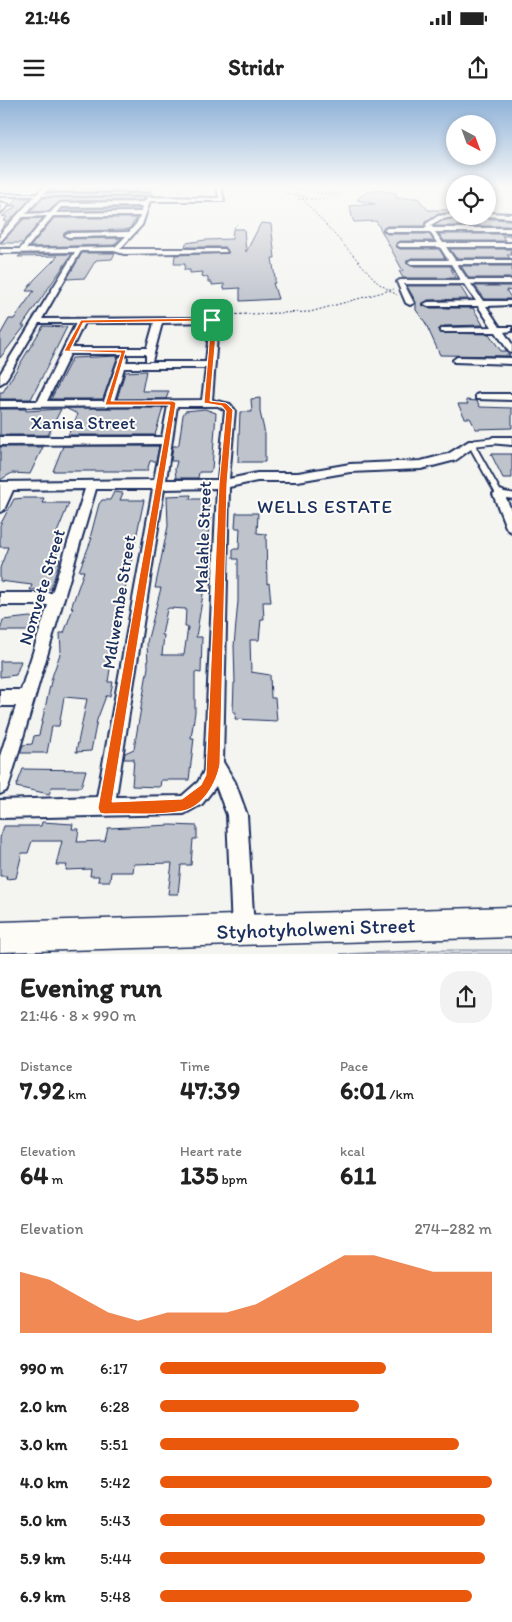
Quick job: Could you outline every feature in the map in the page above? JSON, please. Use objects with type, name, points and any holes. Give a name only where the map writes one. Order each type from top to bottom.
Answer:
[{"type":"street","points":[[0,240],[13,226]]},
{"type":"street","points":[[22,250],[41,226]]},
{"type":"street","points":[[113,234],[115,226]]},
{"type":"street","points":[[116,250],[122,246],[129,234],[138,226]]},
{"type":"street","points":[[429,226],[512,350]]},
{"type":"street","points":[[56,250],[72,228]]},
{"type":"street","points":[[387,230],[512,230]]},
{"type":"street","points":[[68,235],[129,234]]},
{"type":"street","points":[[400,245],[512,245]]},
{"type":"street","points":[[0,381],[79,250]]},
{"type":"street","points":[[0,251],[225,251]]},
{"type":"street","points":[[411,262],[512,262]]},
{"type":"street","points":[[410,303],[401,282],[512,282]]},
{"type":"street","points":[[428,304],[512,303]]},
{"type":"street","points":[[148,365],[159,320]]},
{"type":"street","points":[[37,321],[212,320],[211,365],[207,403]]},
{"type":"street","points":[[41,404],[81,321]]},
{"type":"street","points":[[444,330],[512,329]]},
{"type":"street","points":[[67,351],[151,351]]},
{"type":"street","points":[[108,403],[122,365],[124,351]]},
{"type":"street","points":[[457,360],[512,360]]},
{"type":"street","points":[[122,365],[211,365]]},
{"type":"street","points":[[480,397],[512,397]]},
{"type":"street","name":"Mdlwembe Street","points":[[105,808],[173,403]]},
{"type":"street","name":"Malahle Street","points":[[0,404],[207,403],[223,404],[230,410],[223,484],[214,764],[212,777],[205,789],[184,805],[0,809]]},
{"type":"street","name":"Xanisa Street","points":[[0,441],[166,440]]},
{"type":"street","points":[[493,441],[512,441]]},
{"type":"street","points":[[0,507],[5,486],[223,484],[257,477],[298,477],[350,468],[429,464],[452,457],[473,444]]},
{"type":"street","name":"Nomvete Street","points":[[0,785],[92,485]]},
{"type":"street","points":[[499,494],[512,526]]},
{"type":"street","points":[[0,599],[58,599]]},
{"type":"street","points":[[0,698],[28,698]]},
{"type":"street","points":[[214,764],[228,789],[237,815],[243,930]]},
{"type":"street","name":"Styhotyholweni Street","points":[[0,938],[512,922]]},
{"type":"lane","points":[[493,441],[473,444],[483,470],[499,494],[512,496]]},
{"type":"path","points":[[325,226],[378,283],[410,303]]},
{"type":"path","points":[[212,320],[220,315],[310,312],[328,308],[335,303],[354,301],[389,291],[401,285]]},
{"type":"shaded area","points":[[434,950],[512,950],[512,954],[340,954]]},
{"type":"building","points":[[17,226],[37,226],[23,243],[1,243]]},
{"type":"building","points":[[48,226],[131,226],[129,229],[124,230],[68,231],[63,234],[68,239],[120,238],[114,245],[30,247]]},
{"type":"building","points":[[260,226],[271,226],[275,258],[272,258],[275,278],[275,283],[273,283],[278,299],[240,301],[240,288],[224,289],[224,284],[212,285],[212,282],[208,282],[208,278],[202,276],[203,272],[190,273],[190,270],[184,270],[185,264],[174,264],[175,255],[228,253],[225,247],[185,247],[186,243],[232,239],[233,229],[244,229],[246,252]]},
{"type":"building","points":[[379,226],[425,226],[387,226],[382,229],[387,234],[429,234],[434,241],[400,241],[395,246],[400,249],[439,249],[445,258],[411,258],[406,263],[411,266],[450,266],[455,278],[403,278],[399,271],[403,271]]},
{"type":"building","points":[[439,234],[512,234],[512,236],[502,236],[506,241],[444,241]]},
{"type":"building","points":[[450,249],[510,249],[512,255],[507,255],[510,258],[456,258]]},
{"type":"building","points":[[82,253],[115,253],[112,259],[96,260],[85,278],[67,279]]},
{"type":"building","points":[[72,254],[22,326],[25,326],[0,358],[0,335],[9,319],[14,319],[34,291],[26,291],[34,280],[58,256],[18,257],[20,255]]},
{"type":"building","points":[[461,266],[512,266],[512,278],[469,278]]},
{"type":"building","points":[[407,286],[460,286],[468,299],[428,300],[422,305],[428,308],[473,308],[483,325],[444,326],[438,329],[439,333],[489,334],[501,351],[506,351],[510,356],[440,355],[425,322],[416,310],[416,302]]},
{"type":"building","points":[[475,286],[512,286],[512,291],[506,290],[512,299],[485,299]]},
{"type":"building","points":[[43,326],[67,327],[31,399],[0,399],[0,392],[3,392]]},
{"type":"building","points":[[118,356],[103,399],[51,399],[72,358]]},
{"type":"building","points":[[146,371],[142,391],[169,391],[166,399],[117,399],[125,372]]},
{"type":"building","points":[[260,398],[260,412],[265,434],[265,462],[238,462],[240,412],[252,412],[251,399]]},
{"type":"building","points":[[466,400],[477,401],[480,407],[512,408],[512,428],[476,429],[470,418],[465,418],[458,404],[468,404]]},
{"type":"building","points":[[65,408],[163,408],[155,435],[68,435],[78,414]]},
{"type":"building","points":[[0,409],[26,409],[26,411],[61,409],[48,435],[0,435]]},
{"type":"building","points":[[205,409],[216,413],[212,469],[210,472],[199,472],[198,478],[176,478],[175,469],[177,461],[171,461],[173,446],[178,446],[179,443],[183,415],[185,411]]},
{"type":"building","points":[[63,446],[159,446],[156,461],[150,461],[147,471],[53,471]]},
{"type":"building","points":[[0,447],[43,447],[30,474],[12,473],[0,480]]},
{"type":"building","points":[[491,454],[512,454],[512,478],[503,478]]},
{"type":"building","points":[[114,492],[123,493],[120,500],[144,500],[114,642],[108,682],[113,682],[110,696],[106,696],[97,720],[91,751],[76,752],[87,699],[64,697],[59,726],[52,726],[47,753],[20,753],[23,745],[32,744],[34,736],[39,735],[52,677],[61,651],[60,633],[64,633],[73,608],[71,608],[84,571],[79,571],[92,538],[90,538],[99,504],[102,500],[110,500]]},
{"type":"building","points":[[191,495],[190,499],[210,499],[208,514],[211,514],[203,566],[203,576],[206,576],[196,637],[202,637],[201,673],[195,672],[195,712],[191,738],[194,738],[189,780],[161,780],[160,787],[132,786],[134,759],[124,759],[125,753],[134,749],[148,667],[147,642],[161,588],[155,588],[168,526],[167,496]],"holes":[[[167,609],[186,609],[185,627],[188,627],[184,655],[162,655],[164,635],[162,635]]]},
{"type":"building","points":[[44,498],[42,503],[69,503],[56,535],[63,537],[55,559],[60,559],[51,589],[30,590],[32,585],[0,581],[0,568],[8,547],[0,547],[0,525],[14,499]]},
{"type":"building","points":[[236,513],[258,513],[257,533],[266,534],[267,584],[269,583],[271,602],[263,602],[264,619],[261,619],[259,640],[250,640],[251,672],[270,675],[271,698],[275,698],[277,721],[235,719],[236,712],[233,712],[238,559],[233,559],[233,549],[239,549],[240,528],[235,528]]},
{"type":"building","points":[[30,617],[36,619],[32,631],[0,631],[3,620]]},
{"type":"building","points":[[0,661],[21,661],[16,675],[0,677]]},
{"type":"building","points":[[23,769],[86,770],[81,787],[52,787],[49,794],[16,787]]},
{"type":"building","points":[[42,822],[73,824],[72,829],[79,829],[77,842],[105,841],[108,828],[171,825],[197,826],[197,839],[193,839],[191,865],[181,865],[178,894],[168,894],[172,863],[134,864],[133,872],[111,872],[110,881],[98,881],[99,876],[90,876],[91,869],[66,870],[67,865],[56,865],[62,841],[32,841],[28,853],[22,853],[16,878],[6,879],[7,876],[0,876],[0,838],[4,826],[41,826]]},
{"type":"district","name":"WELLS ESTATE","points":[[325,506]]},
{"type":"route","points":[[212,320],[214,323],[207,403],[223,404],[230,410],[223,484],[214,764],[212,777],[205,789],[195,799],[184,805],[105,808],[173,403],[108,403],[122,365],[124,351],[67,351],[81,321],[212,320]]}]
